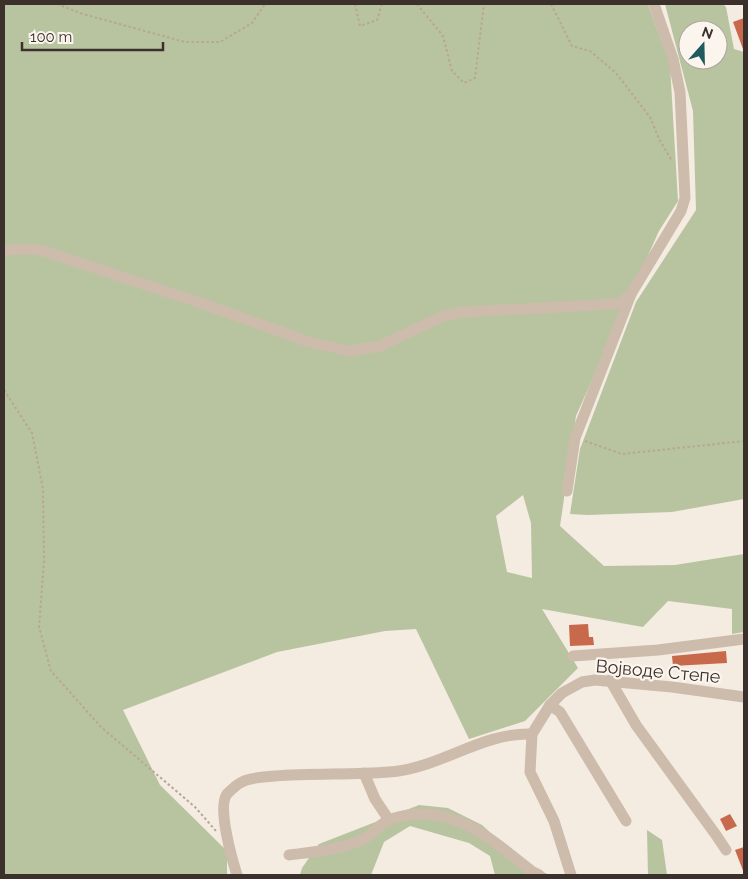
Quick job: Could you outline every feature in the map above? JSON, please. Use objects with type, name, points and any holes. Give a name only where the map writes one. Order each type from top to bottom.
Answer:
[{"type":"street","points":[[567,491],[576,438],[631,294],[681,211],[684,198],[680,92],[673,59],[654,4]]},
{"type":"street","points":[[4,250],[30,249],[44,251],[200,303],[308,342],[349,351],[380,346],[442,316],[462,312],[598,306],[620,303],[631,294]]},
{"type":"street","points":[[573,656],[658,650],[744,639]]},
{"type":"street","points":[[610,680],[636,725],[726,850]]},
{"type":"street","name":"Војводе Степе","points":[[532,734],[550,704],[562,693],[582,682],[610,680],[744,697]]},
{"type":"street","points":[[550,704],[560,712],[626,821]]},
{"type":"street","points":[[237,875],[229,846],[223,802],[227,794],[242,782],[257,778],[298,774],[407,770],[482,742],[516,733],[532,734],[530,772],[554,821],[571,875]]},
{"type":"street","points":[[364,772],[375,799],[389,820]]},
{"type":"street","points":[[289,855],[361,841],[389,820],[421,813],[454,819],[481,832],[539,875]]},
{"type":"path","points":[[57,4],[83,14],[185,42],[220,42],[252,23],[265,4]]},
{"type":"path","points":[[355,4],[360,26],[377,20],[382,4]]},
{"type":"path","points":[[416,4],[443,36],[452,71],[464,83],[475,78],[484,4]]},
{"type":"path","points":[[551,4],[572,46],[590,51],[616,73],[650,117],[659,139],[674,164]]},
{"type":"path","points":[[4,390],[32,433],[43,489],[44,562],[39,628],[52,671],[101,727],[195,807],[218,833]]},
{"type":"path","points":[[576,438],[622,454],[744,440]]},
{"type":"green space","points":[[4,4],[648,4],[670,65],[678,201],[659,231],[576,416],[560,526],[604,566],[675,565],[744,554],[744,632],[732,634],[732,609],[668,601],[643,627],[542,609],[578,668],[525,721],[469,739],[416,629],[385,631],[277,652],[123,710],[160,785],[227,851],[227,875],[4,875]],"holes":[[[523,495],[531,523],[532,578],[507,572],[496,516]]]},
{"type":"green space","points":[[665,4],[723,4],[726,7],[734,49],[744,52],[744,499],[672,512],[570,514],[580,449],[636,302],[696,210],[693,111],[682,70],[728,70],[728,20],[678,20],[678,54]]},
{"type":"green space","points":[[419,805],[448,808],[482,825],[521,860],[549,875],[495,875],[490,856],[469,843],[410,826],[384,842],[371,875],[300,875],[302,868],[319,844]]},
{"type":"green space","points":[[647,830],[662,840],[667,875],[648,875]]},
{"type":"building","points":[[744,18],[744,49],[743,49],[733,22]]},
{"type":"building","points":[[588,624],[589,637],[593,637],[594,645],[570,646],[569,625]]},
{"type":"building","points":[[726,651],[727,663],[673,666],[672,656]]},
{"type":"building","points":[[730,814],[737,826],[726,831],[720,819]]},
{"type":"building","points":[[744,847],[744,873],[735,850]]}]
